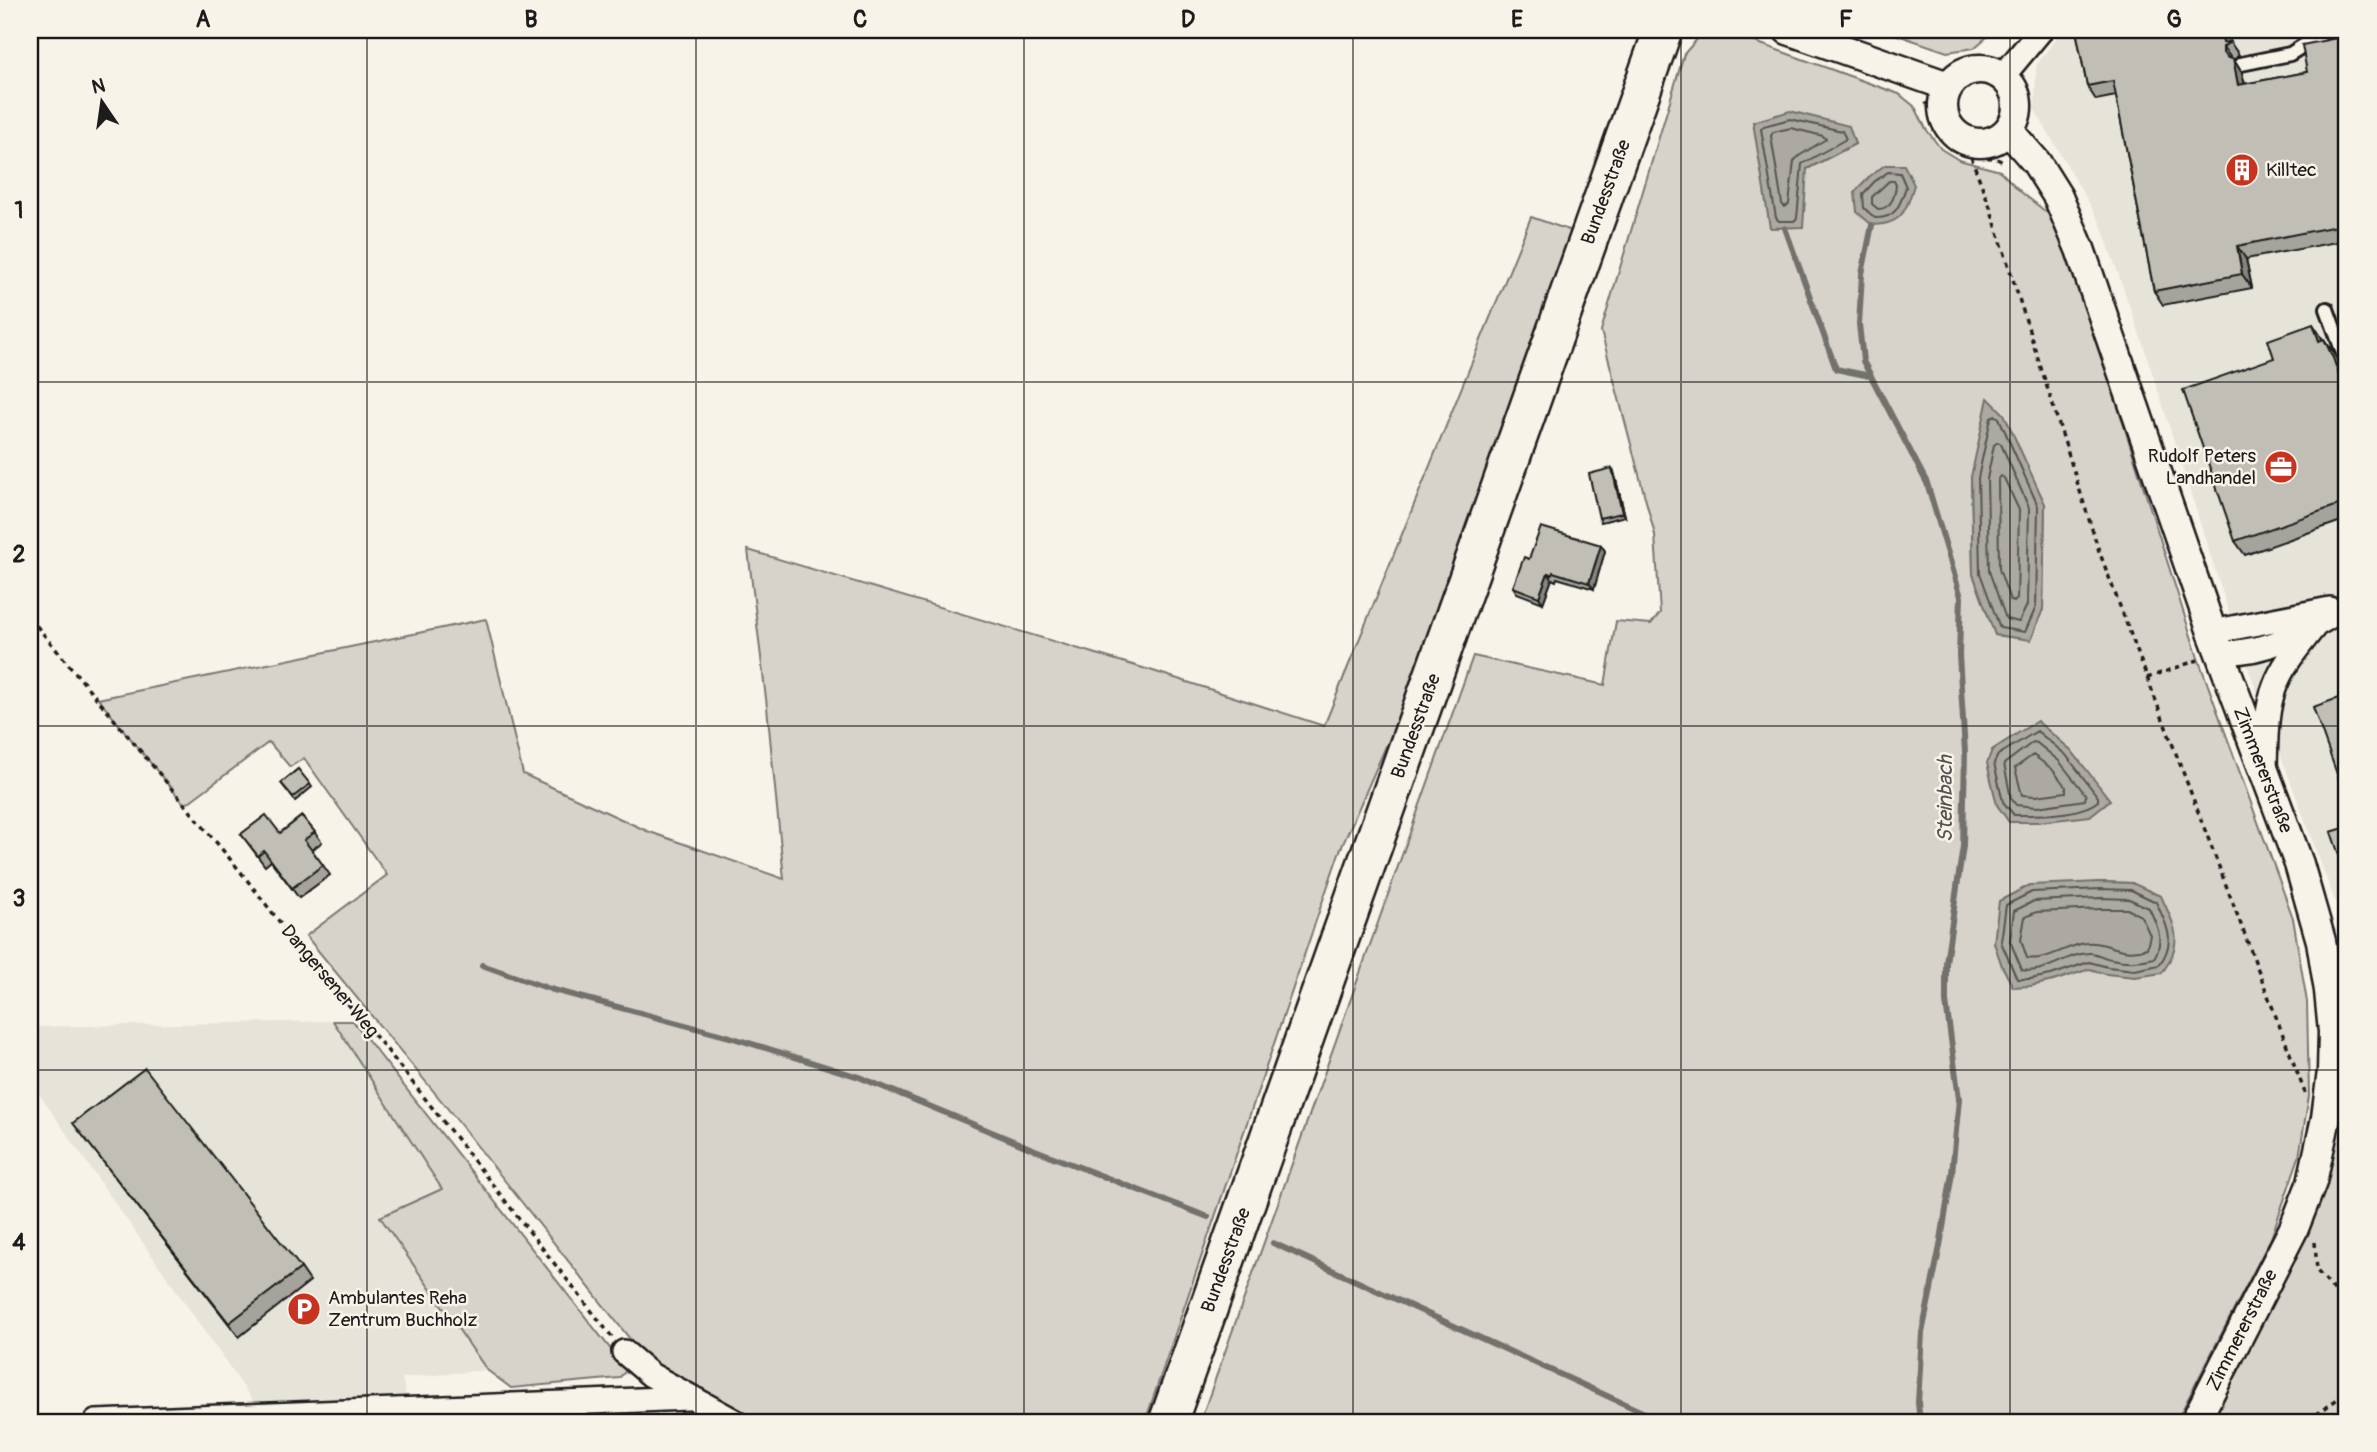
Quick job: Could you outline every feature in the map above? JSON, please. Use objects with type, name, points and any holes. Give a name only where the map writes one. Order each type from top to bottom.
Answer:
[{"type":"main road","name":"Bundesstraße","points":[[1168,1422],[1663,30]]},
{"type":"street","points":[[1788,30],[1948,86]]},
{"type":"street","points":[[2002,77],[2041,30]]},
{"type":"street","points":[[1973,70],[1989,70],[2002,77],[2012,88],[2017,102],[2015,117],[2008,130],[1998,139],[1985,143],[1958,137],[1948,126],[1944,114],[1943,100],[1948,86],[1959,76],[1973,70]]},
{"type":"street","name":"Zimmererstraße","points":[[2008,130],[2036,162],[2058,197],[2080,249],[2216,643],[2299,864],[2321,941],[2340,1065],[2308,1194],[2294,1228],[2195,1422]]},
{"type":"street","points":[[2216,643],[2347,606]]},
{"type":"street","points":[[2216,643],[2244,653],[2267,647],[2314,626],[2347,606]]},
{"type":"street","points":[[2264,774],[2267,724],[2274,687],[2289,659],[2314,626]]},
{"type":"street","points":[[619,1346],[651,1375],[688,1398],[736,1422]]},
{"type":"street","points":[[96,1422],[391,1416],[688,1398]]},
{"type":"lane","points":[[2241,64],[2290,54],[2328,30]]},
{"type":"lane","points":[[2327,309],[2347,364]]},
{"type":"path","points":[[1971,157],[1990,207],[2099,551],[2305,1096]]},
{"type":"path","name":"Dangersener Weg","points":[[30,618],[387,1050],[619,1346]]},
{"type":"path","points":[[2147,678],[2216,643]]},
{"type":"path","points":[[2315,1233],[2316,1271],[2347,1305]]},
{"type":"path","points":[[2309,1422],[2347,1392]]},
{"type":"shaded area","points":[[1705,30],[1722,30],[1899,94],[1915,107],[1926,129],[1941,149],[1959,160],[2000,171],[2050,215],[2082,294],[2198,658],[2293,918],[2307,1002],[2309,1096],[2299,1157],[2271,1238],[2176,1422],[1200,1422],[1473,656],[1605,685],[1616,621],[1651,624],[1660,613],[1655,535],[1601,331],[1684,54]],"holes":[[[1848,126],[1855,144],[1807,169]],[[1971,477],[2045,504],[2043,609],[2031,639],[1996,635],[1973,574]],[[2132,883],[2106,974],[2090,968],[2053,981],[2065,885]]]},
{"type":"shaded area","points":[[1883,30],[1995,30],[1974,48],[1947,52]]},
{"type":"shaded area","points":[[2062,30],[2347,30],[2347,949],[2342,920],[2236,635],[2142,341],[2100,222],[2035,110],[2036,66]]},
{"type":"shaded area","points":[[1531,217],[1589,237],[1406,752],[1386,746],[1339,853],[1145,1422],[754,1422],[649,1363],[444,1104],[306,936],[387,875],[304,758],[290,767],[269,742],[185,805],[98,699],[486,619],[523,774],[647,831],[784,879],[748,550],[1153,671],[1324,726]]},
{"type":"shaded area","points":[[333,1021],[442,1189],[380,1217],[487,1370],[402,1378],[409,1409],[263,1415],[30,1081],[30,1027]]},
{"type":"shaded area","points":[[333,1021],[353,1021],[627,1370],[619,1378],[511,1388],[487,1370],[380,1217],[442,1189]]},
{"type":"shaded area","points":[[2347,1104],[2347,1422],[2195,1422],[2326,1118]]},
{"type":"shaded area","points":[[528,1416],[529,1422],[434,1422]]},
{"type":"water","points":[[1790,111],[1849,126],[1855,144],[1807,169],[1803,227],[1770,228],[1753,122]]},
{"type":"water","points":[[1885,165],[1904,165],[1914,185],[1901,215],[1890,222],[1872,225],[1857,212],[1855,192]]},
{"type":"water","points":[[1988,398],[2004,414],[2045,504],[2043,609],[2031,640],[1995,635],[1973,574],[1971,477]]},
{"type":"water","points":[[2037,721],[2071,750],[2110,800],[2090,816],[2038,822],[2009,822],[1997,805],[1987,763],[1992,750]]},
{"type":"water","points":[[2132,883],[2161,896],[2175,934],[2174,952],[2162,973],[2135,977],[2106,974],[2090,969],[2053,981],[2013,987],[1994,943],[1999,901],[2030,885]]},
{"type":"building","name":"Killtec","points":[[2076,30],[2220,30],[2223,43],[2230,42],[2223,47],[2223,53],[2233,59],[2238,85],[2307,72],[2302,45],[2347,36],[2347,133],[2340,139],[2347,178],[2347,224],[2237,246],[2242,274],[2154,291],[2113,81],[2087,86]]},
{"type":"building","points":[[2313,324],[2319,341],[2324,339],[2333,358],[2347,398],[2347,502],[2235,541],[2183,390],[2274,358],[2268,340]]},
{"type":"building","points":[[1612,468],[1622,513],[1599,518],[1589,474]]},
{"type":"building","points":[[1541,527],[1601,545],[1589,583],[1553,572],[1552,575],[1548,573],[1539,597],[1513,587],[1524,557],[1529,559]]},
{"type":"building","points":[[2347,695],[2347,802],[2313,707]]},
{"type":"building","points":[[298,769],[310,784],[293,797],[281,783]]},
{"type":"building","points":[[266,815],[280,833],[302,816],[315,832],[304,840],[323,865],[292,888],[264,851],[258,856],[241,834]]},
{"type":"building","points":[[2347,827],[2347,878],[2331,832]]},
{"type":"building","points":[[145,1068],[301,1268],[229,1323],[73,1123]]},
{"type":"waterway","name":"Steinbach","points":[[1872,225],[1862,274],[1859,324],[1863,361],[1927,483],[1961,597],[1959,655],[1965,752],[1963,846],[1946,963],[1946,1002],[1959,1099],[1952,1173],[1922,1333],[1918,1403],[1920,1422]]},
{"type":"waterway","name":"Steinbach","points":[[1785,228],[1836,369],[1870,376]]},
{"type":"waterway","points":[[482,965],[550,989],[730,1037],[859,1077],[1030,1148],[1208,1217]]},
{"type":"waterway","points":[[1273,1243],[1664,1422]]},
{"type":"place","name":"Killtec","points":[[2242,170]]},
{"type":"place","name":"Rudolf Peters Landhandel","points":[[2281,467]]},
{"type":"place","name":"Ambulantes Reha Zentrum Buchholz","points":[[304,1309]]}]
